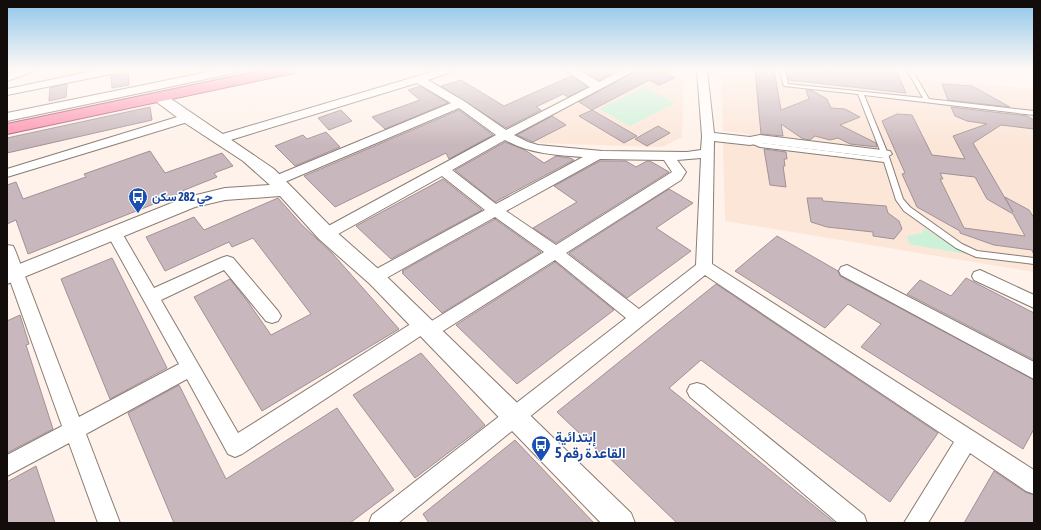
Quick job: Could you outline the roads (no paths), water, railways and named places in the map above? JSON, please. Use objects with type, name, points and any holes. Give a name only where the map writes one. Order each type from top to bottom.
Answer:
[{"type":"highway","points":[[7,122],[140,95]]},
{"type":"highway","points":[[7,128],[170,95]]},
{"type":"street","points":[[82,95],[82,102]]},
{"type":"street","points":[[98,95],[98,99]]},
{"type":"street","points":[[7,117],[118,95]]},
{"type":"street","points":[[220,139],[366,95]]},
{"type":"street","points":[[446,95],[523,145],[537,149],[597,155],[668,156],[708,153]]},
{"type":"street","points":[[326,234],[505,134],[584,95]]},
{"type":"street","points":[[704,95],[708,153],[704,267]]},
{"type":"street","points":[[159,97],[187,118],[254,163],[278,185],[326,234],[375,277],[620,523]]},
{"type":"street","points":[[11,276],[173,208],[204,198],[278,185],[460,103]]},
{"type":"street","points":[[7,173],[187,118]]},
{"type":"street","points":[[708,136],[750,141],[760,139],[886,157]]},
{"type":"street","points":[[375,277],[597,155]]},
{"type":"street","points":[[114,232],[189,368],[235,447],[426,328],[555,252],[676,177],[679,172],[668,156]]},
{"type":"street","points":[[442,169],[496,211],[555,252],[638,318]]},
{"type":"street","points":[[7,250],[11,276],[74,431],[109,523]]},
{"type":"street","points":[[151,297],[227,262],[272,316]]},
{"type":"street","points":[[380,523],[704,267]]},
{"type":"street","points":[[704,267],[967,439],[1032,478]]},
{"type":"street","points":[[847,271],[1034,371]]},
{"type":"street","points":[[980,276],[1034,302]]},
{"type":"street","points":[[7,466],[189,368]]},
{"type":"street","points":[[697,391],[856,523]]},
{"type":"street","points":[[915,523],[967,439]]},
{"type":"lane","points":[[861,95],[886,157],[900,200],[907,208],[959,246],[976,254],[1034,261]]},
{"type":"lane","points":[[877,95],[1034,113]]},
{"type":"lane","points":[[924,95],[927,100]]},
{"type":"place","name":"حي 282 سكن","points":[[138,214]]},
{"type":"place","name":"إبتدائية القاعدة رقم 5","points":[[541,462]]}]
